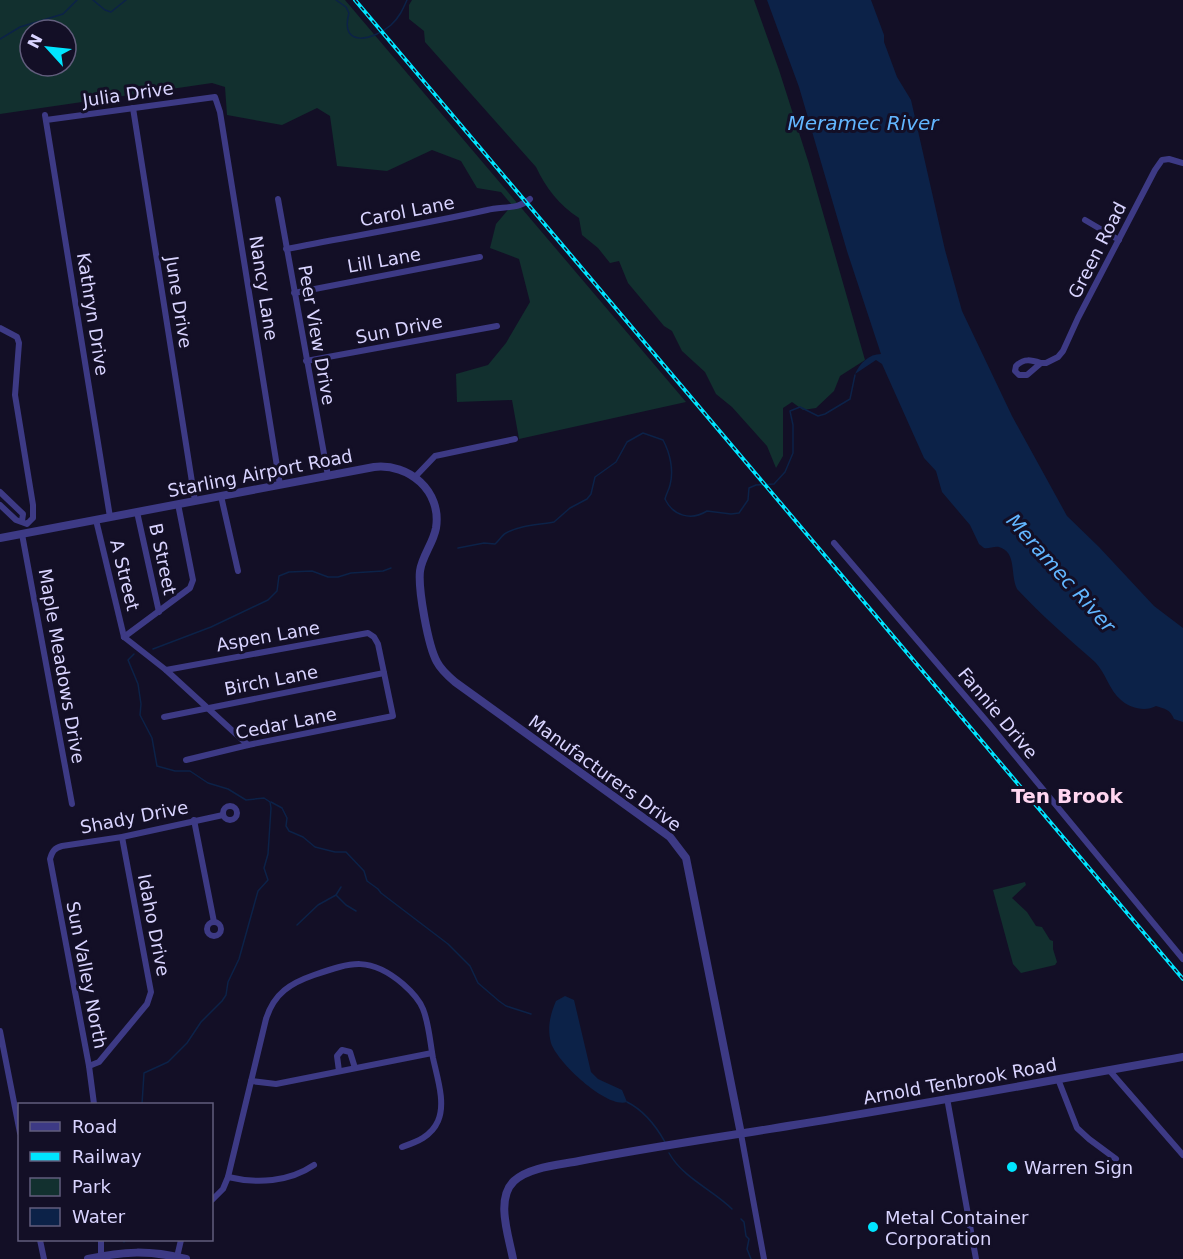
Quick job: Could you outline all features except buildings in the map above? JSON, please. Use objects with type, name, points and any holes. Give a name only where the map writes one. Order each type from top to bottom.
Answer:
[{"type":"street","name":"Julia Drive","points":[[46,118],[215,97]]},
{"type":"street","name":"Nancy Lane","points":[[215,97],[220,112],[280,485]]},
{"type":"street","name":"June Drive","points":[[133,108],[195,501]]},
{"type":"street","name":"Kathryn Drive","points":[[46,118],[110,517]]},
{"type":"street","name":"Green Road","points":[[1041,363],[1052,360],[1064,351],[1078,318],[1162,160],[1168,159],[1183,163]]},
{"type":"street","name":"Peer View Drive","points":[[278,199],[328,476]]},
{"type":"street","name":"Carol Lane","points":[[286,249],[435,222],[490,209],[517,206],[530,199]]},
{"type":"street","points":[[1085,220],[1119,240]]},
{"type":"street","name":"Lill Lane","points":[[294,293],[480,257]]},
{"type":"street","name":"Sun Drive","points":[[306,361],[497,326]]},
{"type":"street","points":[[0,328],[17,337],[20,343],[15,395],[33,505],[33,518],[25,522],[16,520],[0,505]]},
{"type":"street","points":[[415,477],[428,462],[438,455],[515,439]]},
{"type":"street","name":"Starling Airport Road","points":[[0,538],[384,466],[399,469],[415,477]]},
{"type":"street","name":"Manufacturers Drive","points":[[415,477],[430,494],[436,516],[434,535],[423,560],[420,575],[428,633],[438,663],[453,685],[667,834],[683,852],[690,871],[741,1134]]},
{"type":"street","points":[[0,492],[21,513],[25,522]]},
{"type":"street","points":[[221,496],[238,571]]},
{"type":"street","points":[[178,504],[193,580],[190,588],[124,637],[166,670],[248,745]]},
{"type":"street","name":"B Street","points":[[137,512],[159,612]]},
{"type":"street","name":"A Street","points":[[96,520],[124,637]]},
{"type":"street","name":"Maple Meadows Drive","points":[[25,522],[72,804]]},
{"type":"street","name":"Fannie Drive","points":[[834,543],[989,724],[1183,959]]},
{"type":"street","name":"Aspen Lane","points":[[166,670],[368,633],[378,644],[384,673]]},
{"type":"street","name":"Birch Lane","points":[[164,717],[384,673]]},
{"type":"street","name":"Cedar Lane","points":[[186,760],[393,716],[384,673]]},
{"type":"street","name":"Shady Drive","points":[[52,852],[62,846],[122,837],[223,815]]},
{"type":"street","points":[[194,820],[214,922]]},
{"type":"street","name":"Idaho Drive","points":[[89,1066],[95,1065],[106,1054],[147,1004],[151,992],[122,837]]},
{"type":"street","name":"Sun Valley North","points":[[52,852],[50,859],[94,1103]]},
{"type":"street","points":[[213,1199],[223,1189],[228,1177],[271,1005],[288,986],[353,963],[368,964],[379,968],[417,998],[423,1010],[441,1102],[438,1120],[424,1138],[402,1147]]},
{"type":"street","points":[[0,1031],[18,1123]]},
{"type":"street","points":[[339,1071],[337,1056],[344,1049],[350,1052],[355,1068]]},
{"type":"street","points":[[251,1081],[276,1084],[432,1053]]},
{"type":"street","name":"Arnold Tenbrook Road","points":[[513,1259],[505,1199],[510,1185],[520,1176],[543,1169],[1183,1057]]},
{"type":"street","points":[[1109,1070],[1183,1155]]},
{"type":"street","points":[[1058,1079],[1077,1128],[1089,1140],[1116,1159]]},
{"type":"street","points":[[947,1098],[976,1259]]},
{"type":"street","points":[[741,1134],[764,1259]]},
{"type":"street","points":[[228,1177],[260,1182],[296,1174],[314,1165]]},
{"type":"street","points":[[40,1241],[44,1259]]},
{"type":"street","points":[[101,1241],[101,1258]]},
{"type":"street","points":[[88,1259],[134,1252],[153,1252],[178,1258],[181,1241]]},
{"type":"green space","points":[[0,0],[345,0],[686,402],[519,439],[512,400],[457,402],[456,374],[488,365],[506,343],[530,302],[519,259],[490,248],[496,224],[512,205],[501,192],[477,188],[461,161],[432,150],[387,171],[337,166],[330,116],[317,108],[282,125],[227,115],[225,87],[212,83],[0,114]]},
{"type":"green space","points":[[412,0],[754,0],[809,164],[865,360],[840,376],[834,391],[816,408],[803,410],[792,402],[783,408],[783,456],[776,468],[767,446],[732,407],[716,394],[705,372],[682,351],[672,331],[664,326],[628,283],[619,261],[610,263],[598,248],[582,235],[579,218],[554,196],[536,167],[425,42],[424,31],[409,19],[409,5]]},
{"type":"green space","points":[[1025,882],[1026,885],[1012,898],[1027,912],[1036,926],[1042,927],[1053,941],[1057,962],[1055,965],[1021,973],[1013,964],[993,890]]},
{"type":"water","name":"Meramec River","points":[[767,0],[871,0],[897,77],[911,100],[945,250],[962,311],[1012,416],[1067,516],[1154,606],[1183,628],[1183,722],[1174,719],[1165,709],[1156,706],[1147,709],[1133,707],[1117,696],[1095,662],[1017,589],[1011,559],[1005,550],[999,547],[984,548],[979,544],[970,525],[942,492],[936,471],[924,458],[882,364],[876,360],[855,374],[865,360],[881,354],[847,251],[799,87]]},
{"type":"water","points":[[565,996],[574,1000],[591,1072],[598,1079],[622,1090],[627,1102],[618,1102],[596,1091],[572,1072],[555,1051],[549,1032],[552,1011],[556,1001]]},
{"type":"waterway","points":[[0,39],[20,27],[63,14],[77,0]]},
{"type":"waterway","points":[[93,0],[111,12],[126,0]]},
{"type":"waterway","points":[[336,0],[346,7],[349,13],[347,24],[349,32],[353,37],[360,38],[376,35],[391,25],[399,16],[407,0]]},
{"type":"waterway","points":[[458,548],[484,543],[495,544],[511,530],[554,522],[570,508],[587,499],[591,494],[595,477],[616,462],[627,442],[643,433],[663,440],[668,450],[672,473],[665,499],[668,505],[678,513],[689,516],[707,511],[739,513],[748,500],[749,488],[756,485],[774,484],[785,472],[793,453],[793,425],[790,411],[800,407],[818,416],[825,414],[850,399],[855,375]]},
{"type":"waterway","points":[[153,649],[211,627],[268,600],[277,591],[279,576],[289,572],[312,571],[328,577],[338,577],[391,568]]},
{"type":"waterway","points":[[134,654],[128,660],[138,684],[140,715],[152,738],[157,766],[175,771],[190,771],[208,783],[228,789],[246,800],[264,798],[270,802],[271,808],[268,854],[264,868],[268,880],[258,891],[239,959],[228,982],[226,995],[201,1022],[187,1043],[168,1062],[144,1073],[142,1103]]},
{"type":"waterway","points":[[271,802],[282,808],[287,818],[286,826],[289,831],[303,837],[315,847],[346,852],[364,871],[367,881],[448,944],[470,966],[478,983],[506,1006],[531,1014]]},
{"type":"waterway","points":[[297,925],[318,905],[336,895],[341,887]]},
{"type":"waterway","points":[[336,895],[356,911]]},
{"type":"waterway","points":[[627,1102],[649,1119],[665,1142]]},
{"type":"waterway","points":[[669,1153],[682,1170],[732,1209]]},
{"type":"waterway","points":[[741,1219],[749,1239],[747,1249],[751,1259]]},
{"type":"railway","points":[[355,0],[1183,979]]},
{"type":"place","name":"Warren Sign","points":[[1012,1167]]},
{"type":"place","name":"Metal Container Corporation","points":[[873,1227]]},
{"type":"district","name":"Ten Brook","points":[[1067,796]]}]
